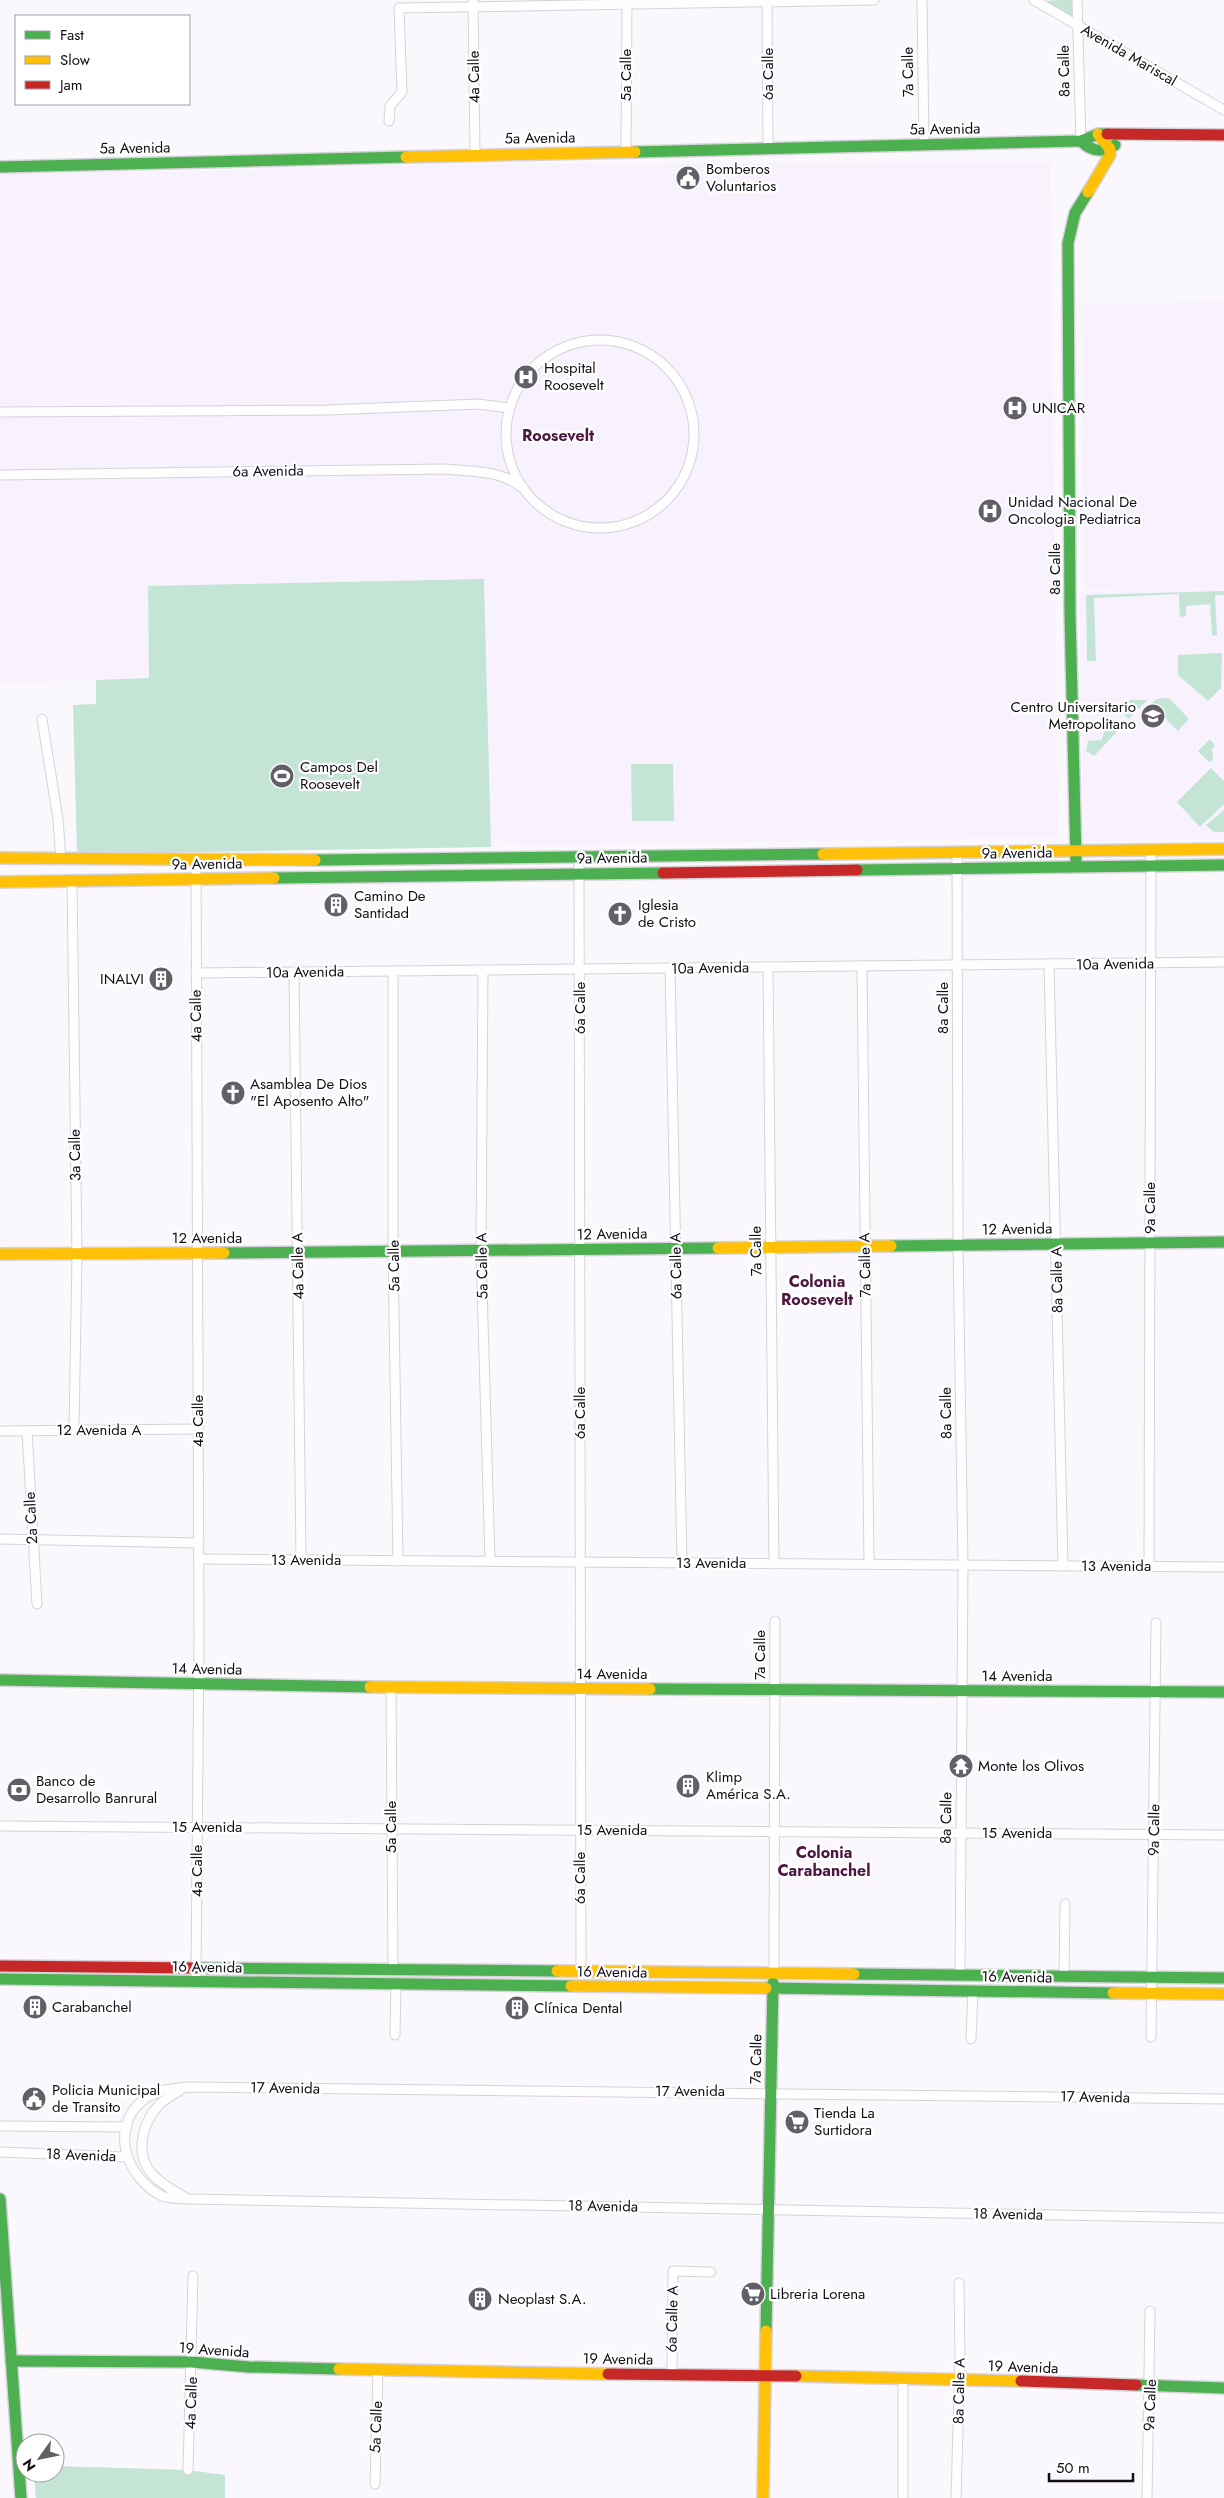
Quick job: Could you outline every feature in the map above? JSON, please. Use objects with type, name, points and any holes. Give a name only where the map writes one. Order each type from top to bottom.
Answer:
[{"type":"main road","name":"5a Avenida","points":[[0,167],[768,147],[1081,141],[1098,134],[1224,135]]},
{"type":"main road","points":[[1098,134],[1110,149]]},
{"type":"main road","points":[[1081,141],[1090,149],[1101,152],[1110,149],[1127,135]]},
{"type":"main road","name":"8a Calle","points":[[1090,149],[1095,165],[1090,185]]},
{"type":"main road","name":"8a Calle","points":[[1076,867],[1070,614],[1068,243],[1074,213],[1090,185],[1107,162],[1110,149]]},
{"type":"main road","name":"9a Avenida","points":[[0,858],[196,860],[1224,849]]},
{"type":"main road","name":"9a Avenida","points":[[0,882],[1224,865]]},
{"type":"main road","name":"12 Avenida","points":[[0,1254],[298,1253],[1224,1242]]},
{"type":"main road","name":"14 Avenida","points":[[0,1680],[199,1685],[580,1689],[1224,1692]]},
{"type":"main road","name":"16 Avenida","points":[[0,1966],[393,1968],[1224,1978]]},
{"type":"main road","name":"7a Calle","points":[[763,2498],[774,1972]]},
{"type":"main road","name":"16 Avenida","points":[[0,1979],[773,1990],[1224,1994]]},
{"type":"main road","points":[[0,2199],[21,2498]]},
{"type":"main road","name":"19 Avenida","points":[[11,2361],[192,2362],[248,2367],[378,2370],[959,2379],[1150,2387],[1224,2388]]},
{"type":"street","points":[[473,3],[490,0]]},
{"type":"street","points":[[389,121],[390,106],[402,92],[399,8],[473,3],[874,0]]},
{"type":"street","name":"7a Calle","points":[[922,0],[924,144]]},
{"type":"street","name":"Avenida Mariscal","points":[[1034,0],[1224,110]]},
{"type":"street","name":"8a Calle","points":[[1078,0],[1081,141]]},
{"type":"street","name":"6a Calle","points":[[767,1],[768,147]]},
{"type":"street","name":"5a Calle","points":[[626,151],[627,2]]},
{"type":"street","name":"4a Calle","points":[[473,3],[475,155]]},
{"type":"street","points":[[599,340],[614,341],[635,347],[655,358],[671,373],[684,392],[692,413],[693,442],[691,457],[684,478],[671,497],[654,512],[634,522],[613,527],[582,526],[563,520],[545,510],[530,495],[516,476],[509,454],[506,431],[510,408],[519,387],[532,369],[550,355],[570,345],[599,340]]},
{"type":"street","points":[[0,412],[328,410],[478,404],[510,408]]},
{"type":"street","name":"6a Avenida","points":[[0,475],[446,469],[503,476],[513,480],[530,495]]},
{"type":"street","points":[[42,719],[58,819],[61,860]]},
{"type":"street","name":"9a Calle","points":[[1149,1567],[1151,850]]},
{"type":"street","name":"8a Calle","points":[[957,852],[958,1245],[963,1565],[960,1974]]},
{"type":"street","name":"6a Calle","points":[[580,856],[580,1970]]},
{"type":"street","name":"4a Calle","points":[[196,860],[199,1543],[196,1981]]},
{"type":"street","name":"3a Calle","points":[[72,881],[77,1255],[74,1430]]},
{"type":"street","name":"10a Avenida","points":[[196,973],[1224,962]]},
{"type":"street","name":"8a Calle A","points":[[1049,964],[1063,1566]]},
{"type":"street","name":"7a Calle A","points":[[862,966],[869,1564]]},
{"type":"street","name":"7a Calle","points":[[768,967],[774,1564]]},
{"type":"street","name":"6a Calle A","points":[[670,968],[682,1563]]},
{"type":"street","name":"5a Calle A","points":[[483,970],[482,1251],[490,1561]]},
{"type":"street","name":"5a Calle","points":[[393,971],[398,1560]]},
{"type":"street","name":"4a Calle A","points":[[294,972],[301,1560]]},
{"type":"street","name":"12 Avenida A","points":[[0,1431],[198,1430]]},
{"type":"street","name":"2a Calle","points":[[27,1431],[37,1604]]},
{"type":"street","points":[[0,1539],[32,1538],[199,1543]]},
{"type":"street","name":"13 Avenida","points":[[199,1559],[1224,1567]]},
{"type":"street","name":"7a Calle","points":[[774,1972],[775,1621]]},
{"type":"street","name":"9a Calle","points":[[1151,2037],[1156,1623]]},
{"type":"street","name":"5a Calle","points":[[391,1687],[393,1968]]},
{"type":"street","name":"15 Avenida","points":[[0,1826],[1224,1834]]},
{"type":"street","points":[[1064,1976],[1065,1904]]},
{"type":"street","points":[[395,2035],[396,1984]]},
{"type":"street","points":[[971,2039],[973,1991]]},
{"type":"street","points":[[186,2087],[159,2105],[146,2124],[141,2145],[147,2167],[163,2184],[189,2199]]},
{"type":"street","name":"17 Avenida","points":[[126,2157],[124,2142],[132,2113],[143,2101],[162,2090],[186,2087],[770,2092],[1224,2099]]},
{"type":"street","points":[[0,2126],[127,2127]]},
{"type":"street","name":"18 Avenida","points":[[0,2152],[126,2157],[145,2185],[164,2197],[189,2199],[1224,2218]]},
{"type":"street","name":"6a Calle A","points":[[672,2374],[673,2271],[711,2272]]},
{"type":"street","name":"4a Calle","points":[[188,2470],[193,2276]]},
{"type":"street","name":"8a Calle A","points":[[956,2498],[959,2283]]},
{"type":"street","name":"9a Calle","points":[[1147,2498],[1150,2311]]},
{"type":"street","name":"5a Calle","points":[[374,2484],[378,2370]]},
{"type":"street","points":[[903,2379],[903,2496]]},
{"type":"shaded area","name":"Hospital Roosevelt","points":[[1050,162],[1058,837],[524,846],[497,840],[491,847],[485,580],[148,586],[149,678],[0,683],[0,174],[206,171],[443,164]]},
{"type":"shaded area","points":[[1224,302],[1224,588],[1083,590],[1081,304]]},
{"type":"shaded area","name":"Centro Universitario Metropolitano","points":[[1224,589],[1224,839],[1083,842],[1079,592]]},
{"type":"green space","points":[[1075,0],[1074,24],[1036,2]]},
{"type":"green space","name":"Campos Del Roosevelt","points":[[484,579],[491,847],[77,854],[73,705],[96,704],[96,680],[149,678],[148,586]]},
{"type":"green space","points":[[1224,591],[1224,595],[1215,595],[1217,636],[1212,635],[1210,604],[1186,606],[1186,616],[1180,617],[1179,594],[1094,598],[1096,661],[1087,661],[1086,595]]},
{"type":"green space","points":[[1222,653],[1221,688],[1208,701],[1178,675],[1178,655]]},
{"type":"green space","points":[[1156,699],[1170,699],[1189,719],[1178,731],[1151,704]]},
{"type":"green space","points":[[1129,700],[1147,700],[1129,719],[1121,712]]},
{"type":"green space","points":[[1120,721],[1124,724],[1094,756],[1086,751],[1088,741],[1101,740],[1104,728],[1119,726]]},
{"type":"green space","points":[[1210,739],[1215,746],[1212,749],[1213,761],[1209,762],[1198,751]]},
{"type":"green space","points":[[631,764],[673,764],[674,821],[632,821]]},
{"type":"green space","points":[[1211,768],[1224,781],[1224,804],[1200,827],[1177,802]]},
{"type":"green space","points":[[1224,810],[1224,832],[1214,832],[1206,825]]},
{"type":"green space","points":[[65,2466],[188,2470],[225,2475],[225,2498],[36,2498],[35,2483],[65,2483]]},
{"type":"traffic: fast","points":[[635,152],[1081,141],[1098,134],[1107,134]]},
{"type":"traffic: fast","points":[[1081,141],[1097,150],[1115,145]]},
{"type":"traffic: fast","points":[[0,167],[406,157]]},
{"type":"traffic: fast","points":[[1076,860],[1070,614],[1068,243],[1075,213],[1088,192]]},
{"type":"traffic: fast","points":[[315,860],[823,854]]},
{"type":"traffic: fast","points":[[857,870],[1224,865]]},
{"type":"traffic: fast","points":[[274,878],[663,873]]},
{"type":"traffic: fast","points":[[891,1246],[1224,1242]]},
{"type":"traffic: fast","points":[[224,1253],[718,1248]]},
{"type":"traffic: fast","points":[[0,1680],[370,1687]]},
{"type":"traffic: fast","points":[[650,1689],[1224,1692]]},
{"type":"traffic: fast","points":[[194,1968],[557,1971]]},
{"type":"traffic: fast","points":[[854,1974],[1224,1978]]},
{"type":"traffic: fast","points":[[0,1979],[571,1986]]},
{"type":"traffic: fast","points":[[766,2331],[773,1983]]},
{"type":"traffic: fast","points":[[766,1988],[1113,1993]]},
{"type":"traffic: fast","points":[[0,2199],[21,2498]]},
{"type":"traffic: fast","points":[[11,2361],[192,2362],[249,2367],[339,2369]]},
{"type":"traffic: fast","points":[[1136,2385],[1224,2388]]},
{"type":"traffic: slow","points":[[1088,192],[1110,155],[1110,149],[1098,134]]},
{"type":"traffic: slow","points":[[406,157],[635,152]]},
{"type":"traffic: slow","points":[[823,854],[1224,849]]},
{"type":"traffic: slow","points":[[0,858],[315,860]]},
{"type":"traffic: slow","points":[[0,882],[274,878]]},
{"type":"traffic: slow","points":[[718,1248],[891,1246]]},
{"type":"traffic: slow","points":[[0,1254],[224,1253]]},
{"type":"traffic: slow","points":[[370,1687],[650,1689]]},
{"type":"traffic: slow","points":[[557,1971],[854,1974]]},
{"type":"traffic: slow","points":[[571,1986],[766,1988]]},
{"type":"traffic: slow","points":[[1113,1993],[1224,1994]]},
{"type":"traffic: slow","points":[[763,2498],[766,2331]]},
{"type":"traffic: slow","points":[[339,2369],[608,2374]]},
{"type":"traffic: slow","points":[[796,2376],[1021,2381]]},
{"type":"traffic: jam","points":[[1107,134],[1224,135]]},
{"type":"traffic: jam","points":[[663,873],[857,870]]},
{"type":"traffic: jam","points":[[0,1966],[194,1968]]},
{"type":"traffic: jam","points":[[608,2374],[796,2376]]},
{"type":"traffic: jam","points":[[1021,2381],[1136,2385]]},
{"type":"place","name":"Bomberos Voluntarios","points":[[688,178]]},
{"type":"place","name":"Hospital Roosevelt","points":[[526,377]]},
{"type":"place","name":"UNICAR","points":[[1015,408]]},
{"type":"place","name":"Unidad Nacional De Oncologia Pediatrica","points":[[990,511]]},
{"type":"place","name":"Centro Universitario Metropolitano","points":[[1153,716]]},
{"type":"place","name":"Campos Del Roosevelt","points":[[282,776]]},
{"type":"place","name":"Camino De Santidad","points":[[336,905]]},
{"type":"place","name":"Iglesia de Cristo","points":[[620,914]]},
{"type":"place","name":"INALVI","points":[[161,979]]},
{"type":"place","name":"Asamblea De Dios \"El Aposento Alto\"","points":[[233,1093]]},
{"type":"place","name":"Monte los Olivos","points":[[961,1766]]},
{"type":"place","name":"Klimp América S.A.","points":[[688,1786]]},
{"type":"place","name":"Banco de Desarrollo Banrural","points":[[19,1790]]},
{"type":"place","name":"Carabanchel","points":[[35,2007]]},
{"type":"place","name":"Clínica Dental","points":[[517,2008]]},
{"type":"place","name":"Policia Municipal de Transito","points":[[34,2099]]},
{"type":"place","name":"Tienda La Surtidora","points":[[797,2122]]},
{"type":"place","name":"Libreria Lorena","points":[[753,2294]]},
{"type":"place","name":"Neoplast S.A.","points":[[480,2299]]},
{"type":"district","name":"Roosevelt","points":[[558,435]]},
{"type":"district","name":"Colonia Roosevelt","points":[[817,1290]]},
{"type":"district","name":"Colonia Carabanchel","points":[[824,1861]]}]
